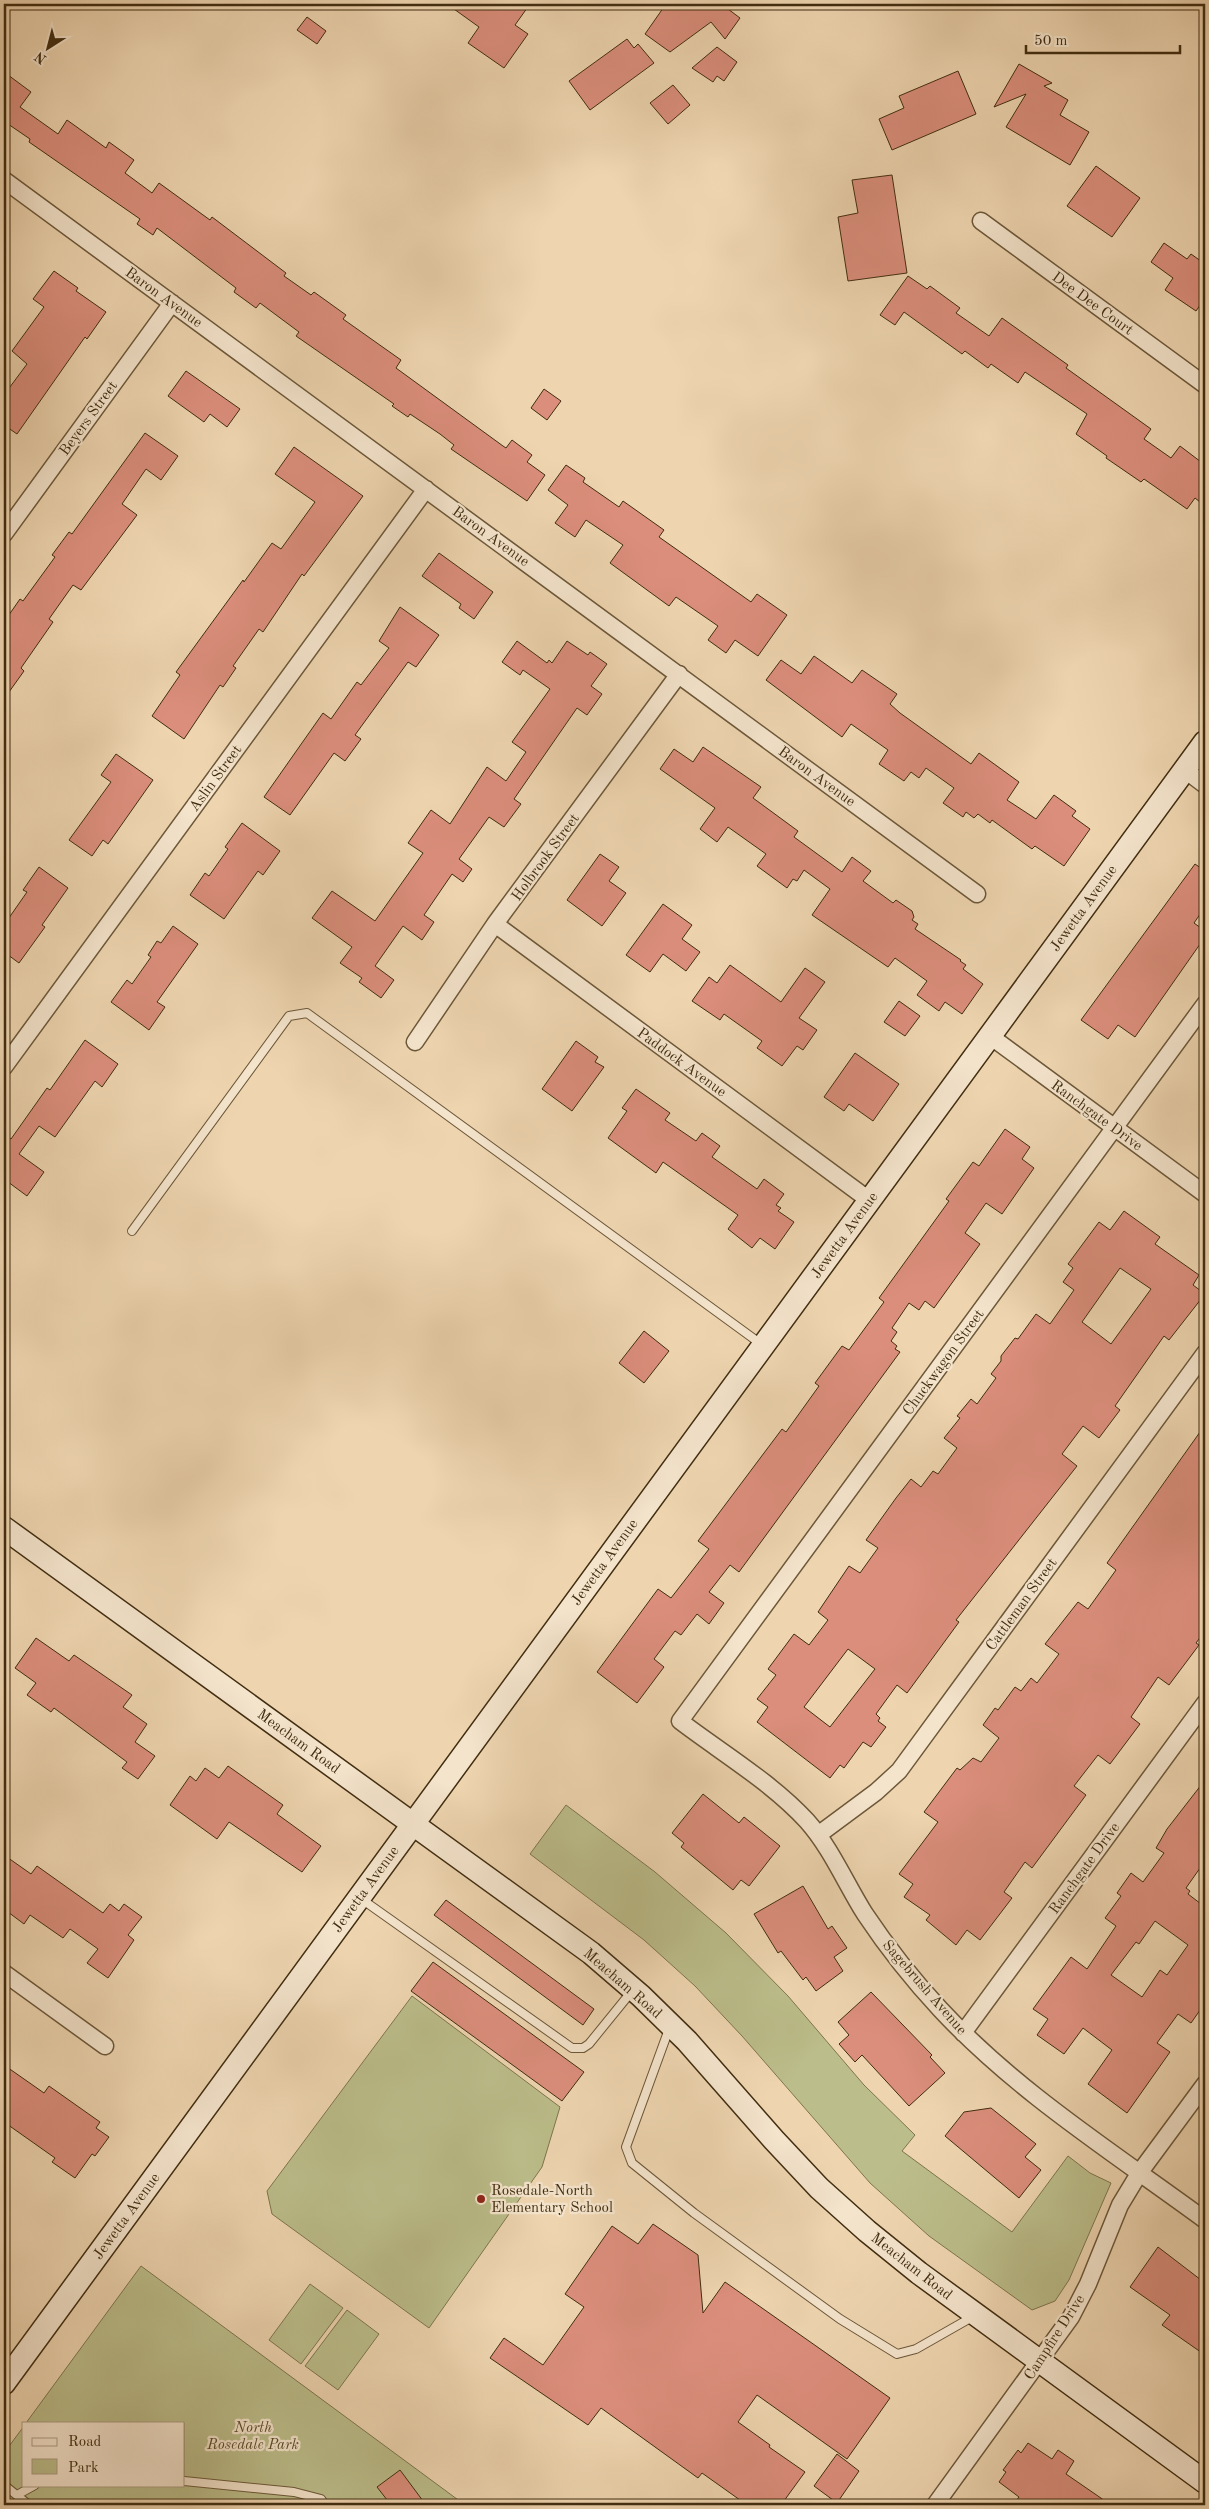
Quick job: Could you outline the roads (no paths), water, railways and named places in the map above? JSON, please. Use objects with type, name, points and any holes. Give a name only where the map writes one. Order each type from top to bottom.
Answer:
[{"type":"street","name":"Baron Avenue","points":[[4,180],[977,894]]},
{"type":"street","name":"Dee Dee Court","points":[[981,221],[1205,385]]},
{"type":"street","name":"Beyers Street","points":[[4,534],[172,303]]},
{"type":"street","name":"Aslin Street","points":[[4,1067],[426,488]]},
{"type":"street","name":"Holbrook Street","points":[[415,1042],[495,924],[679,674]]},
{"type":"street","name":"Jewetta Avenue","points":[[4,2382],[1205,742]]},
{"type":"street","points":[[1185,770],[1205,785]]},
{"type":"street","name":"Paddock Avenue","points":[[495,924],[869,1200]]},
{"type":"street","name":"Chuckwagon Street","points":[[680,1721],[1205,1004]]},
{"type":"street","name":"Ranchgate Drive","points":[[990,1036],[1205,1194]]},
{"type":"street","name":"Cattleman Street","points":[[818,1835],[876,1792],[899,1771],[1205,1353]]},
{"type":"street","name":"Meacham Road","points":[[4,1528],[591,1953],[670,2024],[819,2188],[867,2232],[976,2315],[1205,2482]]},
{"type":"street","name":"Ranchgate Drive","points":[[963,2033],[1205,1703]]},
{"type":"street","name":"Sagebrush Avenue","points":[[680,1721],[784,1798],[818,1835],[866,1914],[900,1962],[963,2033],[1024,2086],[1205,2220]]},
{"type":"street","points":[[4,1973],[104,2046]]},
{"type":"street","name":"Campfire Drive","points":[[937,2504],[1072,2317],[1088,2284],[1120,2205],[1140,2172],[1205,2084]]},
{"type":"lane","points":[[132,1231],[289,1016],[306,1013],[763,1345]]},
{"type":"lane","points":[[359,1897],[572,2048],[583,2048],[589,2044],[633,1989]]},
{"type":"lane","points":[[670,2024],[626,2148],[632,2164],[694,2213],[832,2313],[898,2354],[916,2349],[976,2315]]},
{"type":"lane","points":[[185,2481],[294,2492],[320,2499],[325,2505]]},
{"type":"lane","points":[[4,2485],[29,2505]]},
{"type":"lane","points":[[17,2495],[33,2486]]},
{"type":"place","name":"Rosedale-North Elementary School","points":[[481,2199]]},
{"type":"park label","name":"North Rosedale Park","points":[[253,2436]]}]
